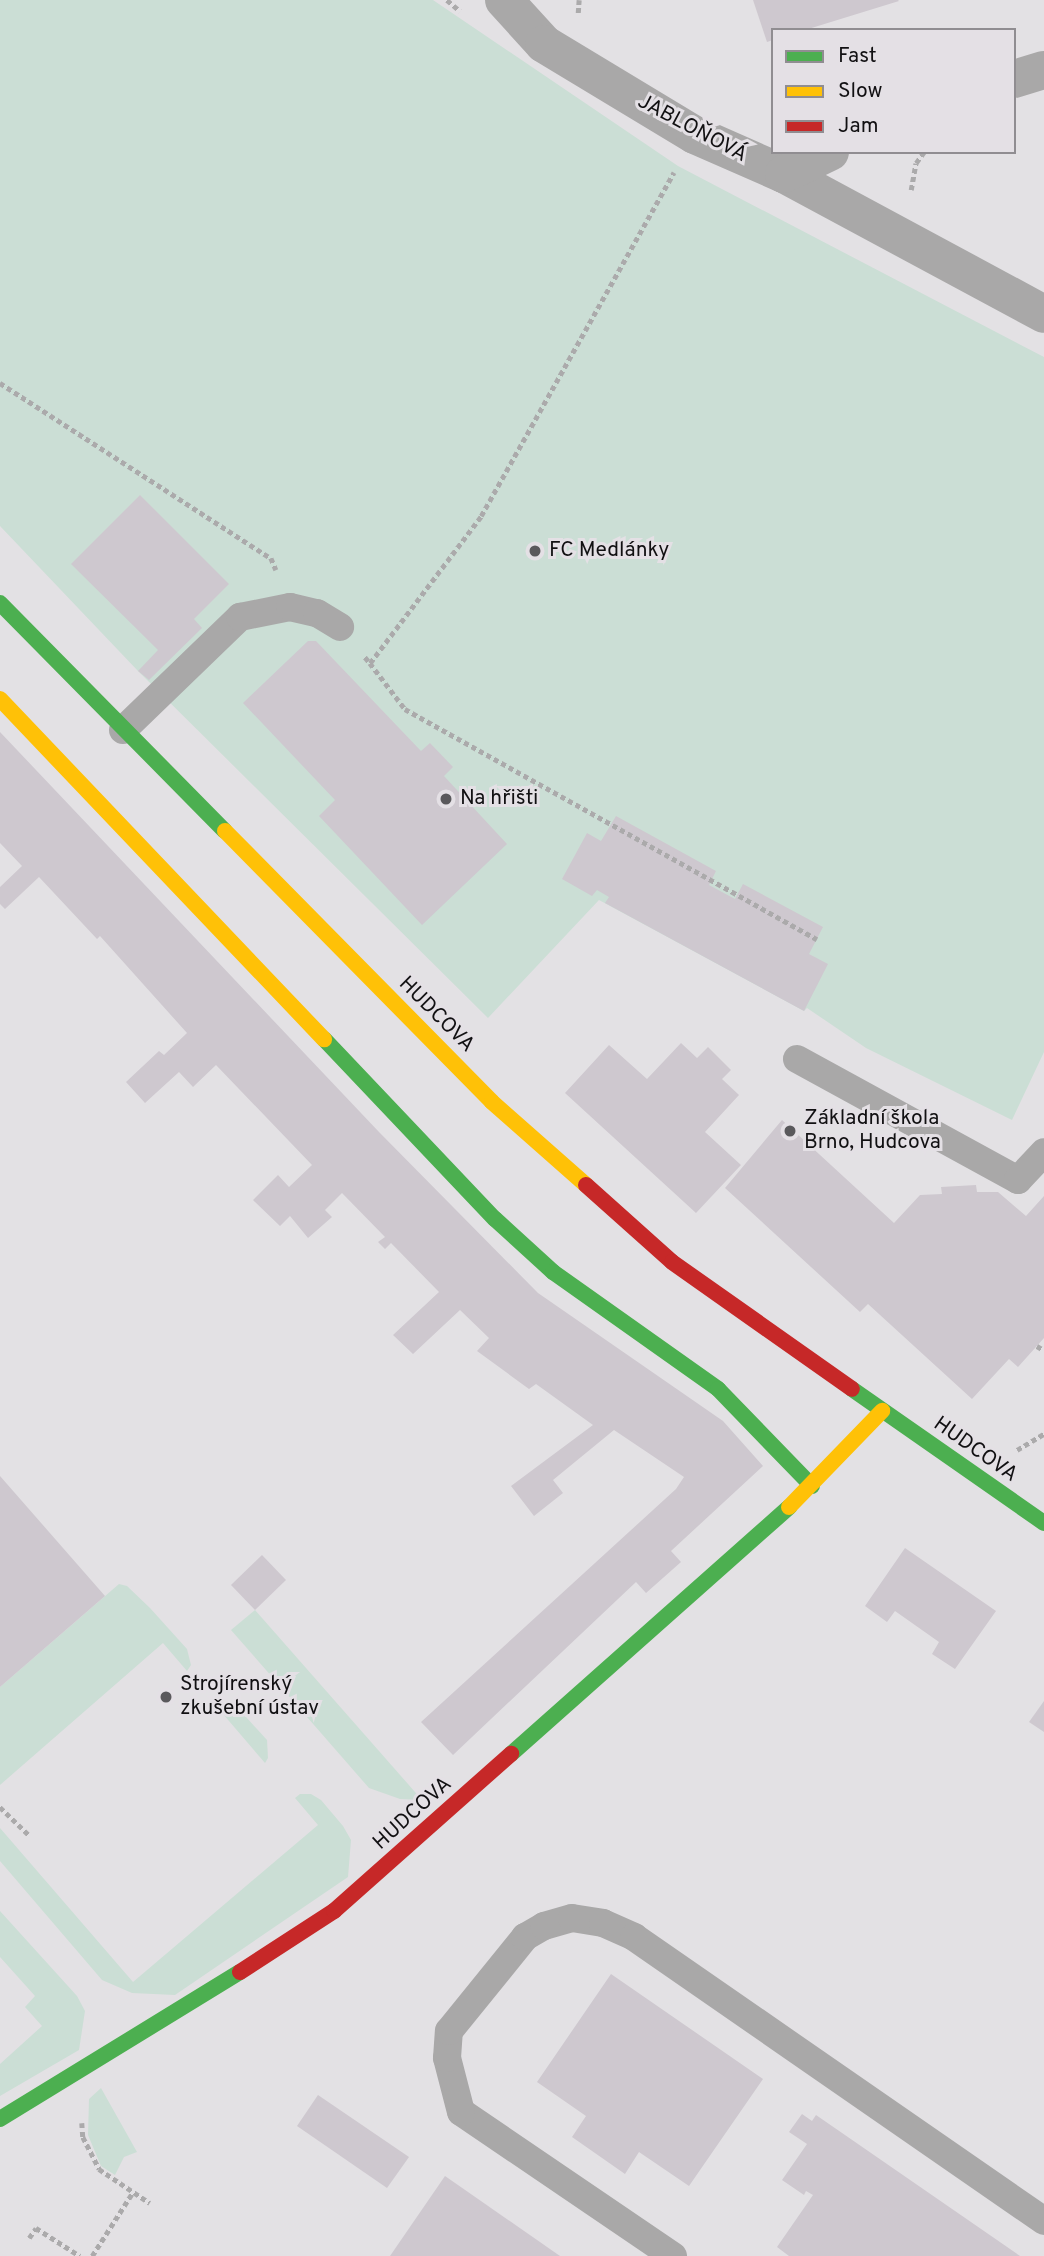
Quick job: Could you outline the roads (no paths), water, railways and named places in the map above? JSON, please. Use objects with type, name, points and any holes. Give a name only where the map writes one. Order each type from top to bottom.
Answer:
[{"type":"street","name":"JABLOŇOVÁ","points":[[504,0],[544,44],[695,135],[784,174],[1044,314]]},
{"type":"street","points":[[1016,78],[1044,70]]},
{"type":"street","points":[[784,174],[826,154]]},
{"type":"street","name":"HUDCOVA","points":[[0,603],[492,1101],[672,1262],[1044,1523]]},
{"type":"street","points":[[0,699],[495,1219],[553,1272],[718,1389],[812,1486]]},
{"type":"street","name":"HUDCOVA","points":[[0,2119],[158,2025],[334,1911],[812,1486],[882,1411]]},
{"type":"lane","points":[[123,730],[240,617],[290,607],[317,613],[340,627]]},
{"type":"lane","points":[[797,1059],[1017,1180],[1044,1152]]},
{"type":"lane","points":[[673,2256],[461,2112],[447,2058],[449,2031],[525,1937],[544,1926],[572,1918],[603,1923],[634,1937],[1044,2221]]},
{"type":"place","name":"FC Medlánky","points":[[535,551]]},
{"type":"place","name":"Na hřišti","points":[[446,799]]},
{"type":"place","name":"Základní škola Brno, Hudcova","points":[[790,1131]]},
{"type":"place","name":"Strojírenský zkušební ústav","points":[[166,1697]]}]
